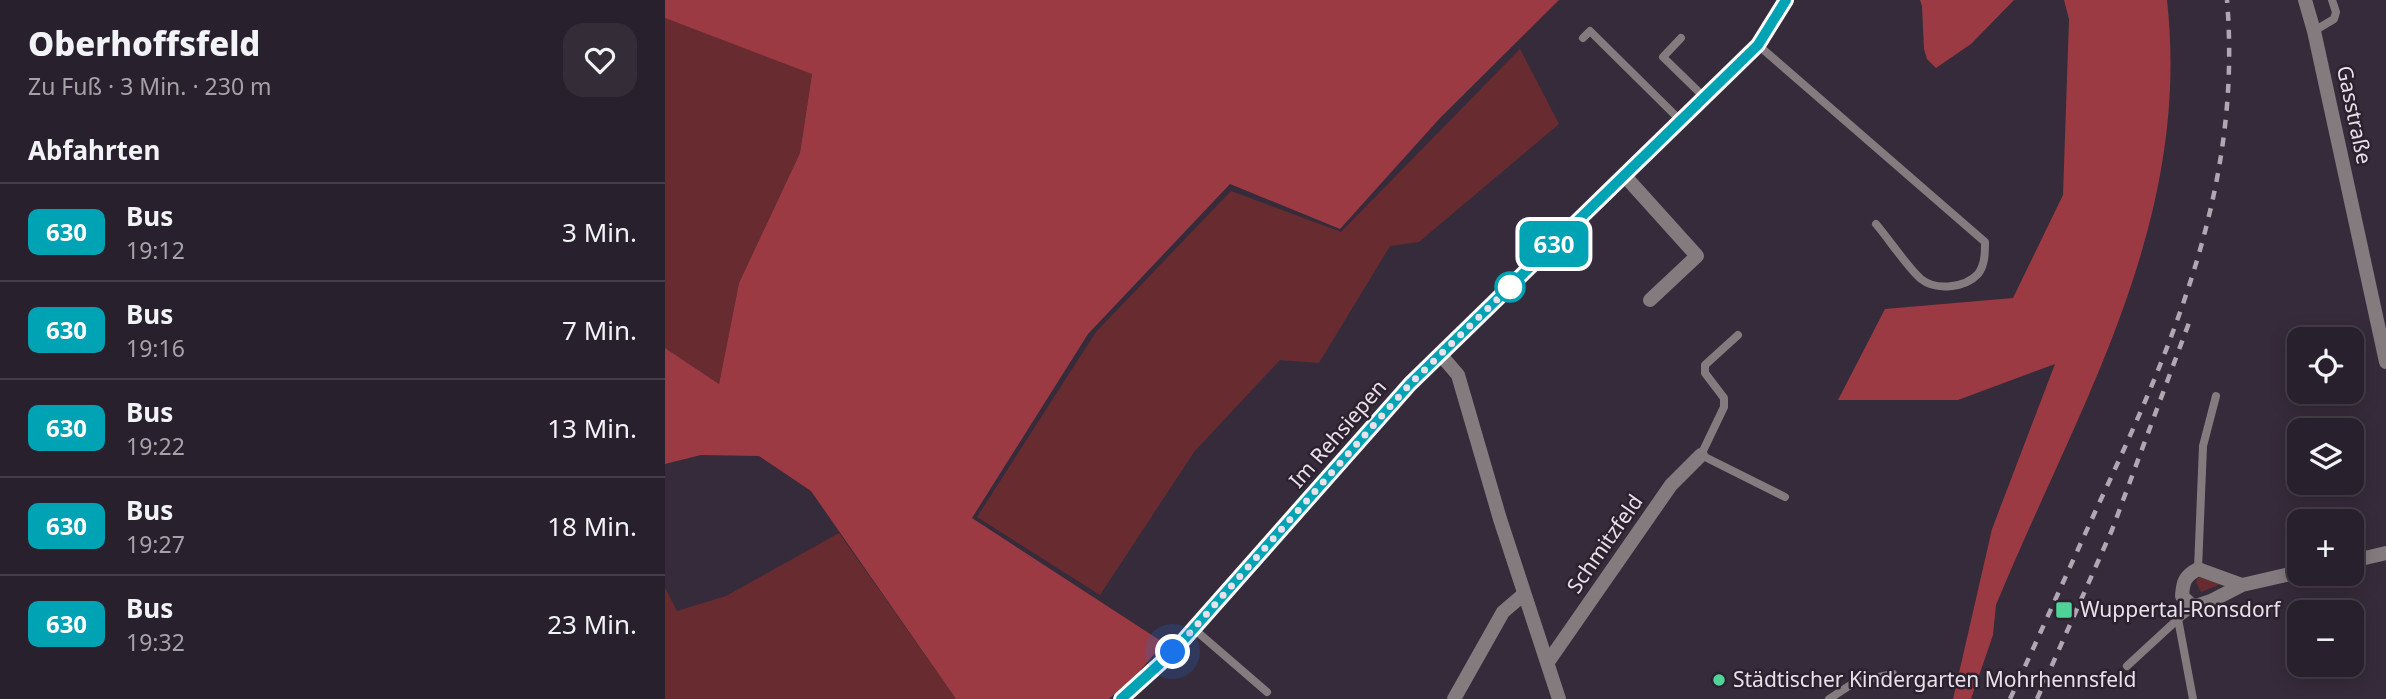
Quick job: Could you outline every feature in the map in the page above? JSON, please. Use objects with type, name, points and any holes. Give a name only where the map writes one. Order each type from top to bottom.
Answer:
[{"type":"street","name":"Im Rehsiepen","points":[[1121,699],[1173,652],[1410,384],[1758,45],[1787,0]]},
{"type":"street","name":"Gasstraße","points":[[2305,0],[2386,362]]},
{"type":"street","points":[[1624,175],[1697,257],[1650,300]]},
{"type":"street","points":[[1440,354],[1458,375],[1524,594],[1559,699]]},
{"type":"street","name":"Schmitzfeld","points":[[1548,662],[1671,485],[1701,455]]},
{"type":"street","points":[[2364,558],[2386,553]]},
{"type":"street","points":[[2242,585],[2198,569],[2186,575],[2182,596],[2196,606],[2242,585],[2287,575]]},
{"type":"street","points":[[1454,699],[1503,611],[1524,594]]},
{"type":"lane","points":[[2314,31],[2334,19],[2336,12],[2332,0]]},
{"type":"lane","points":[[1583,38],[1590,31],[1680,120]]},
{"type":"lane","points":[[1681,38],[1663,57],[1705,97]]},
{"type":"lane","points":[[1758,45],[1986,242],[1984,262],[1978,274],[1965,283],[1946,287],[1923,281],[1876,224]]},
{"type":"lane","points":[[1738,335],[1705,365],[1705,373],[1724,398],[1724,407],[1701,455],[1786,497]]},
{"type":"lane","points":[[2198,569],[2203,446],[2216,396]]},
{"type":"lane","points":[[2127,666],[2196,606]]},
{"type":"lane","points":[[2178,619],[2193,699]]},
{"type":"lane","points":[[1194,629],[1268,692]]},
{"type":"lane","points":[[1829,699],[1855,682],[1893,674]]},
{"type":"shaded area","points":[[665,0],[1559,0],[1440,118],[1340,229],[1230,184],[1088,334],[972,518],[1164,643],[1138,673],[1109,699],[956,699],[811,491],[759,456],[701,455],[665,464],[665,348],[719,384],[739,283],[800,153],[812,74],[665,18]]},
{"type":"shaded area","points":[[1920,0],[2014,0],[1971,44],[1936,68],[1927,59],[1924,49]]},
{"type":"shaded area","points":[[2064,0],[2167,0],[2170,83],[2162,162],[2146,238],[2122,313],[2093,386],[1996,605],[1993,635],[1971,699],[1953,699],[1992,529],[2055,364],[1958,400],[1838,400],[1885,309],[2013,298],[2063,195],[2069,19]]},
{"type":"shaded area","points":[[665,18],[812,73],[800,153],[739,283],[719,384],[665,348]]},
{"type":"shaded area","points":[[1520,49],[1559,124],[1419,242],[1390,246],[1319,363],[1280,360],[1194,452],[1100,595],[977,517],[1096,332],[1231,191],[1341,232]]},
{"type":"shaded area","points":[[839,533],[956,699],[665,699],[665,588],[677,611],[726,596]]},
{"type":"shaded area","points":[[2199,577],[2221,584],[2201,592],[2196,582]]},
{"type":"railway","points":[[2010,699],[2130,437],[2178,317],[2198,256],[2214,194],[2224,131],[2229,67],[2227,0]]},
{"type":"railway","points":[[2037,699],[2112,530],[2190,320]]},
{"type":"bus line","name":"630","points":[[1121,699],[1139,686],[1173,652],[1410,384],[1758,45],[1786,0]]},
{"type":"place","name":"Wuppertal-Ronsdorf","points":[[2064,610]]},
{"type":"place","name":"Städtischer Kindergarten Mohrhennsfeld","points":[[1719,680]]},
{"type":"route","points":[[1173,652],[1410,384],[1510,287]]}]
